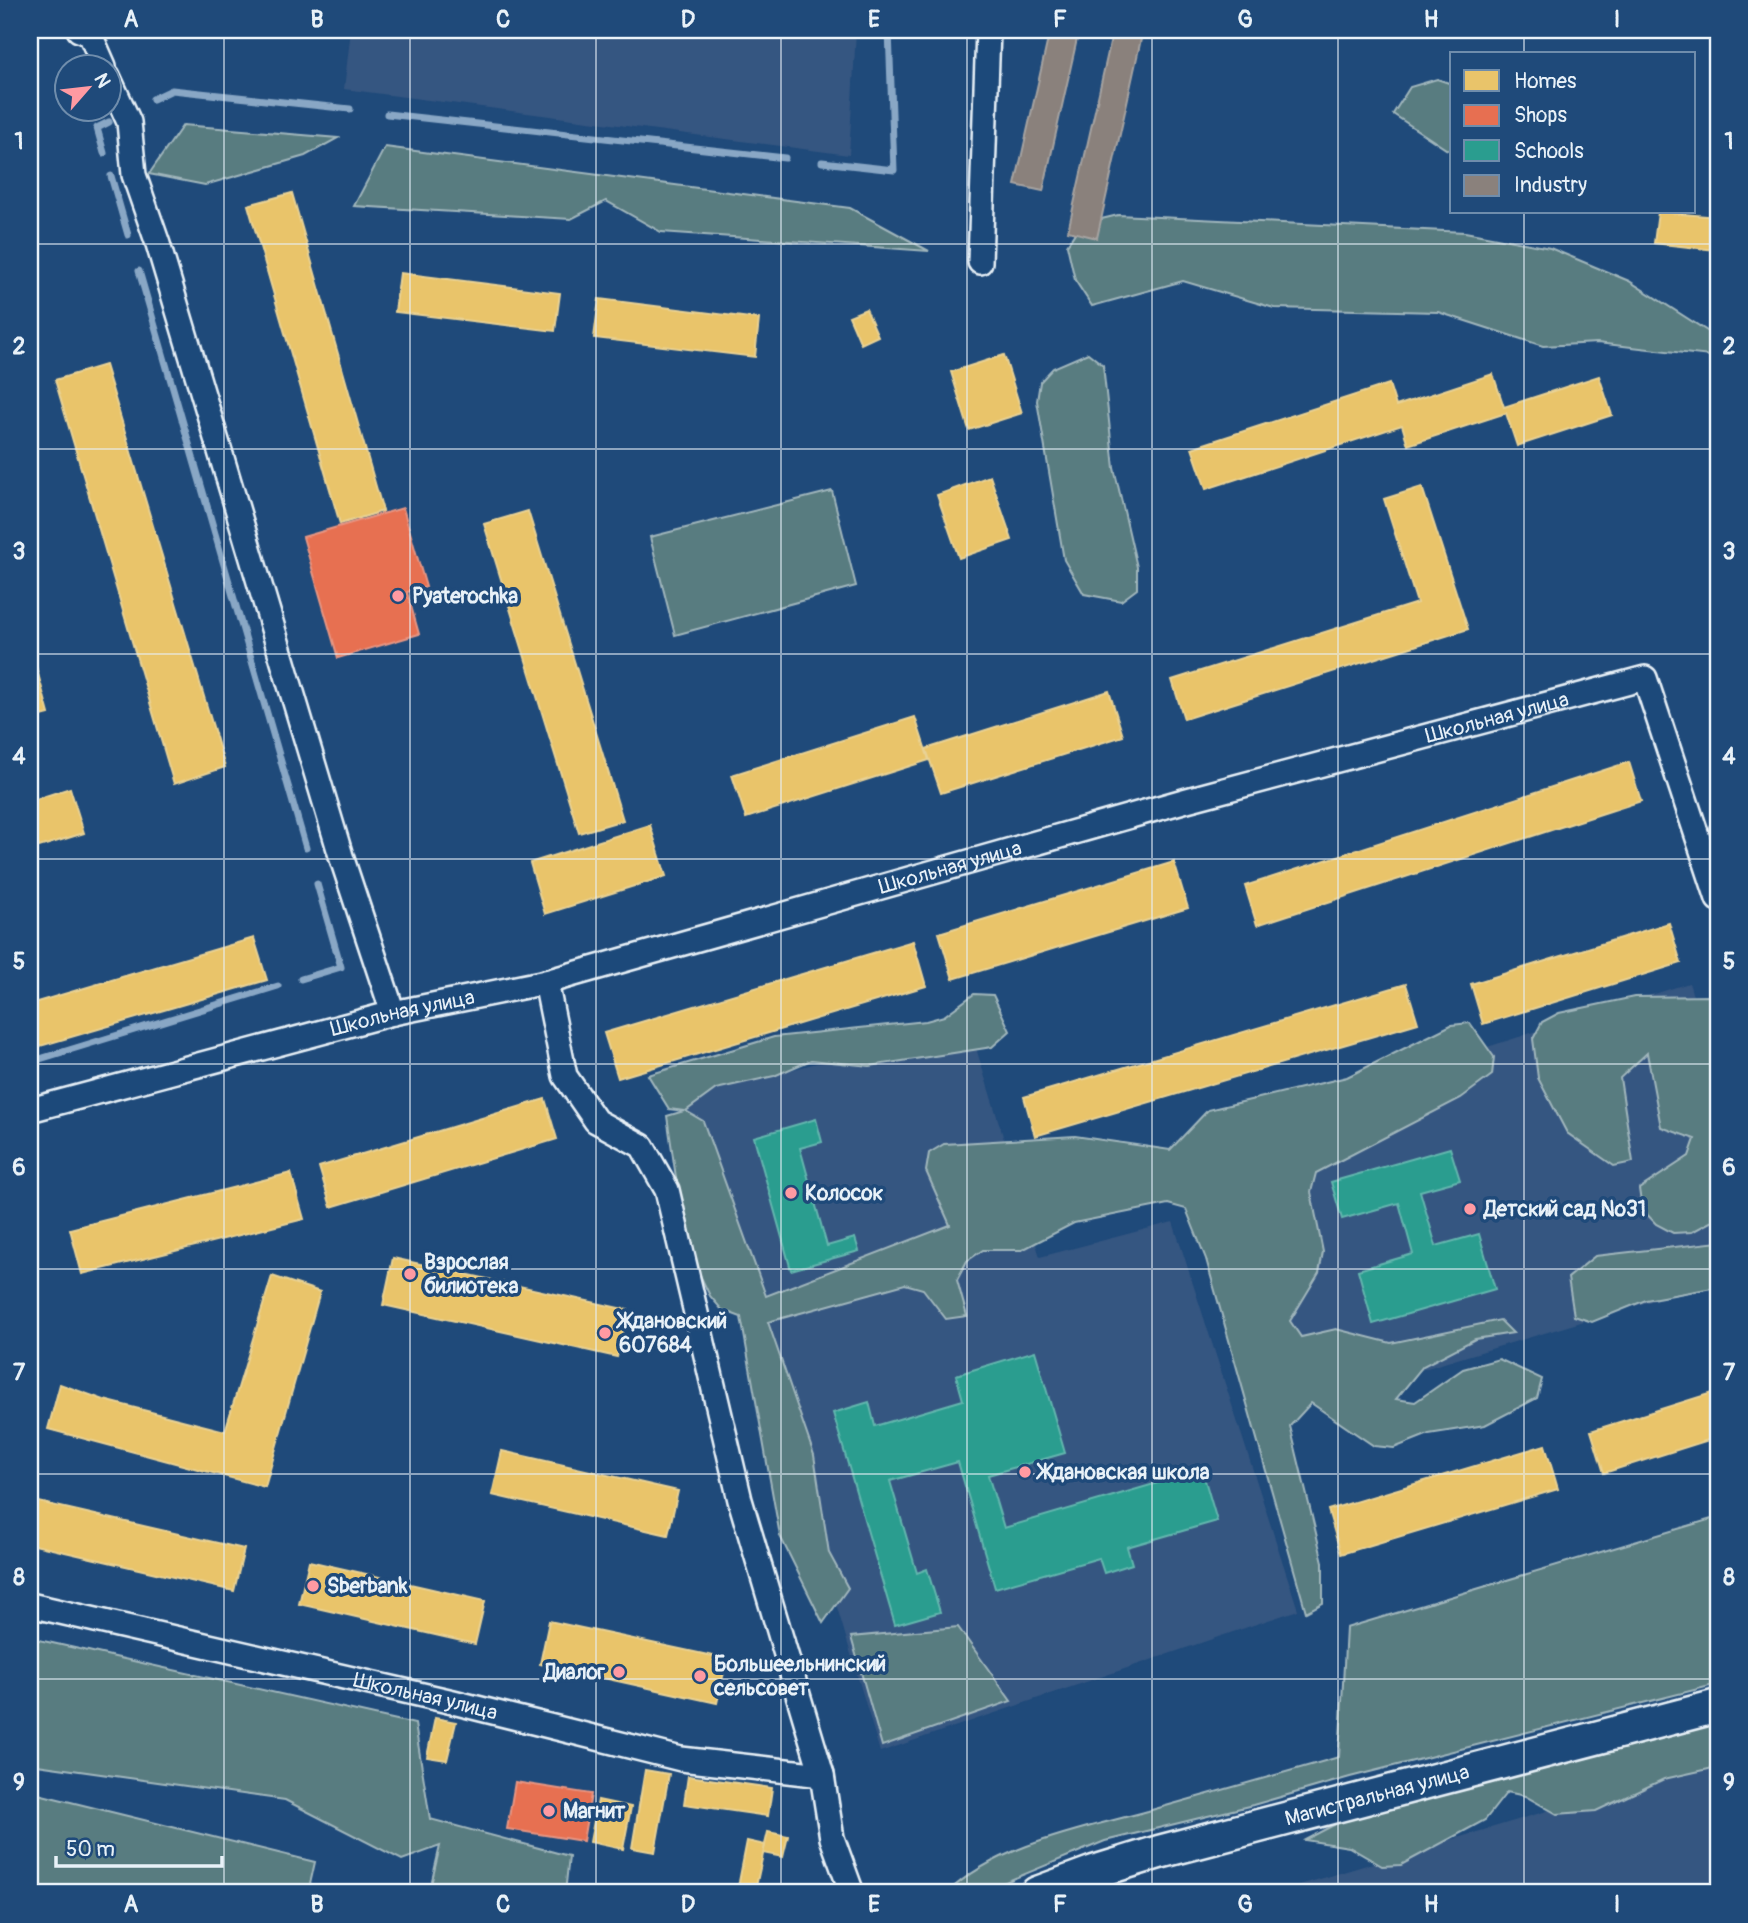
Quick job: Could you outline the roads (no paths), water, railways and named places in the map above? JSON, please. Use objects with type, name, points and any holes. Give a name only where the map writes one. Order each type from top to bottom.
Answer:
[{"type":"street","points":[[79,30],[90,34],[98,52]]},
{"type":"street","points":[[979,262],[988,30]]},
{"type":"street","points":[[122,107],[129,122],[134,175],[158,244],[319,783],[393,1013]]},
{"type":"street","name":"Школьная улица","points":[[30,1110],[393,1013],[546,982],[1174,803],[1645,678],[1718,900]]},
{"type":"street","points":[[546,982],[565,1076],[596,1121],[642,1146],[667,1190],[740,1500],[822,1775],[832,1838],[852,1893]]},
{"type":"street","name":"Школьная улица","points":[[30,1605],[453,1702],[681,1759],[822,1775]]},
{"type":"street","name":"Магистральная улица","points":[[1037,1893],[1158,1852],[1718,1706]]},
{"type":"waterway","points":[[822,162],[894,170],[889,30]]},
{"type":"waterway","points":[[153,99],[172,90],[350,109]]},
{"type":"waterway","points":[[387,114],[785,158]]},
{"type":"waterway","points":[[104,153],[97,128],[109,122]]},
{"type":"waterway","points":[[111,176],[128,235]]},
{"type":"waterway","points":[[139,271],[306,848]]},
{"type":"waterway","points":[[301,979],[341,967],[317,884]]},
{"type":"waterway","points":[[30,1062],[278,986]]},
{"type":"place","name":"Pyaterochka","points":[[398,596]]},
{"type":"place","name":"Колосок","points":[[791,1193]]},
{"type":"place","name":"Детский сад №31","points":[[1470,1209]]},
{"type":"place","name":"Взрослая билиотека","points":[[410,1274]]},
{"type":"place","name":"Ждановский 607684","points":[[605,1333]]},
{"type":"place","name":"Ждановская школа","points":[[1025,1472]]},
{"type":"place","name":"Sberbank","points":[[313,1586]]},
{"type":"place","name":"Диалог","points":[[619,1672]]},
{"type":"place","name":"Большеельнинский сельсовет","points":[[700,1676]]},
{"type":"place","name":"Магнит","points":[[549,1811]]}]
